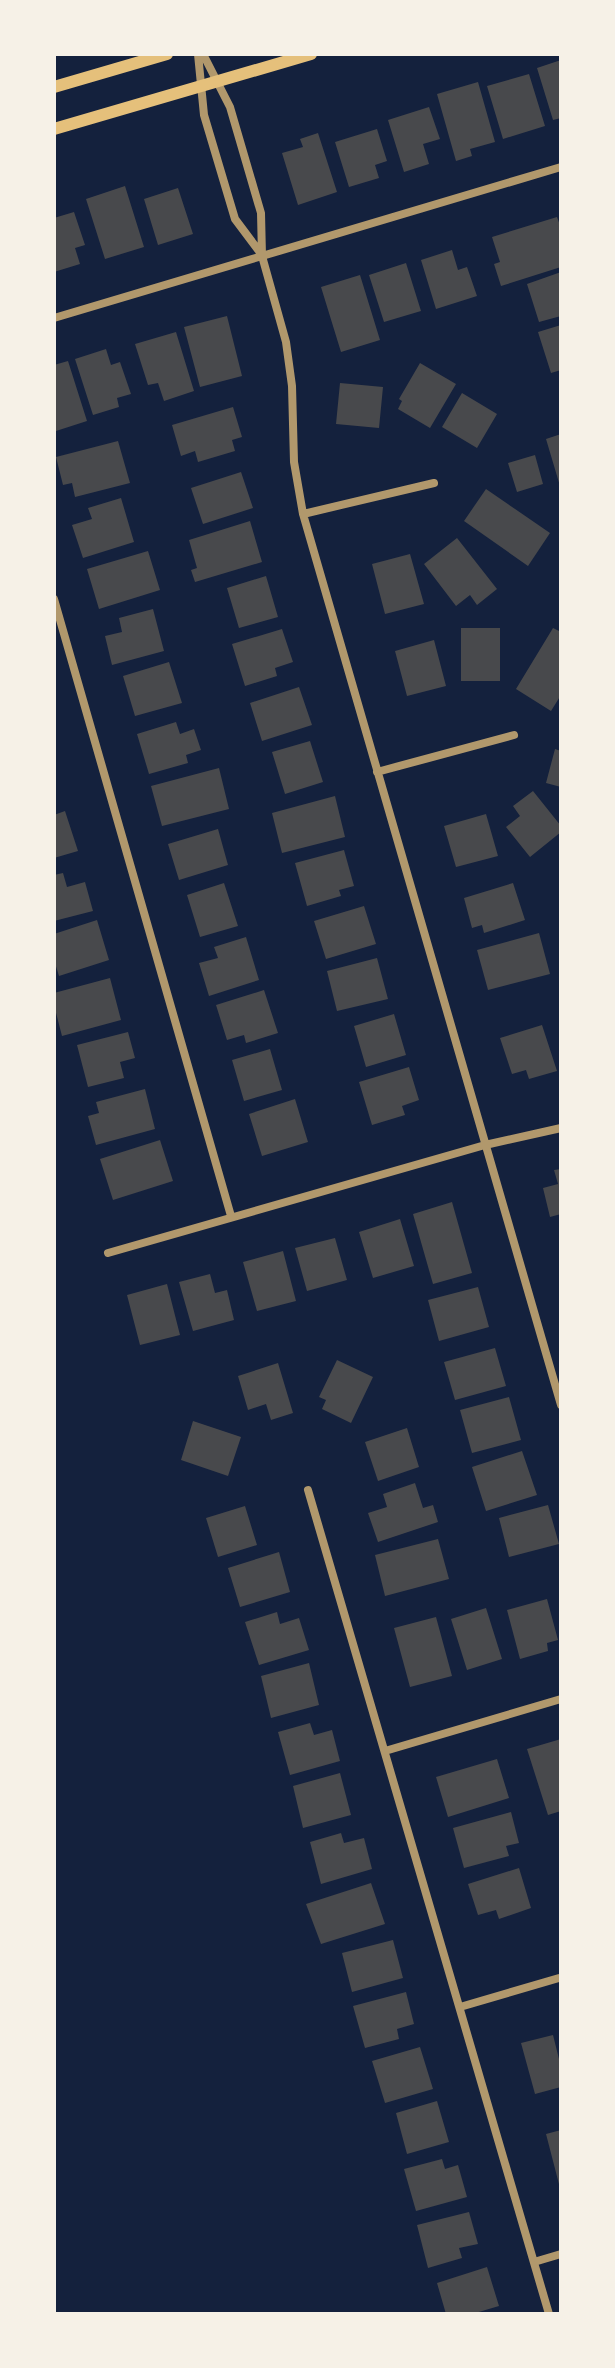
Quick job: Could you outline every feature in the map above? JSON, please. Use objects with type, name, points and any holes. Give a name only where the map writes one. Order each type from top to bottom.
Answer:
[{"type":"main road","points":[[54,87],[167,54]]},
{"type":"main road","points":[[54,129],[311,54]]},
{"type":"street","points":[[200,54],[230,107],[261,213],[262,256],[286,342],[292,386],[294,462],[303,514],[561,1405]]},
{"type":"street","points":[[200,54],[204,115],[235,219],[262,256]]},
{"type":"street","points":[[54,318],[561,167]]},
{"type":"street","points":[[303,514],[434,483]]},
{"type":"street","points":[[54,599],[231,1216]]},
{"type":"street","points":[[377,772],[514,735]]},
{"type":"street","points":[[108,1253],[485,1145],[561,1128]]},
{"type":"street","points":[[308,1490],[549,2314]]},
{"type":"street","points":[[385,1751],[561,1699]]},
{"type":"street","points":[[460,2007],[559,1978]]},
{"type":"street","points":[[534,2262],[561,2254]]},
{"type":"building","points":[[561,60],[561,118],[553,120],[537,68]]},
{"type":"building","points":[[529,74],[545,126],[503,139],[487,86]]},
{"type":"building","points":[[478,82],[495,142],[470,149],[472,156],[456,161],[437,94]]},
{"type":"building","points":[[429,107],[440,139],[423,144],[429,164],[404,172],[388,120]]},
{"type":"building","points":[[377,129],[387,161],[375,165],[379,178],[349,187],[335,142]]},
{"type":"building","points":[[318,133],[337,192],[298,205],[282,153],[303,147],[300,139]]},
{"type":"building","points":[[125,186],[144,247],[105,259],[86,199]]},
{"type":"building","points":[[178,188],[193,234],[158,245],[144,199]]},
{"type":"building","points":[[74,212],[85,245],[75,248],[80,264],[54,272],[54,218]]},
{"type":"building","points":[[557,217],[561,228],[561,267],[501,286],[494,264],[500,262],[492,237]]},
{"type":"building","points":[[452,250],[458,270],[467,267],[477,296],[436,309],[421,260]]},
{"type":"building","points":[[406,263],[421,311],[384,322],[369,275]]},
{"type":"building","points":[[561,272],[561,316],[539,322],[527,284]]},
{"type":"building","points":[[360,275],[380,340],[341,352],[321,287]]},
{"type":"building","points":[[227,316],[242,376],[200,387],[184,327]]},
{"type":"building","points":[[561,325],[561,370],[551,373],[538,332]]},
{"type":"building","points":[[176,332],[194,391],[164,401],[158,383],[148,385],[135,344]]},
{"type":"building","points":[[106,349],[111,365],[120,362],[131,394],[117,398],[119,407],[93,415],[75,359]]},
{"type":"building","points":[[68,361],[87,421],[56,431],[54,365]]},
{"type":"building","points":[[420,363],[456,384],[430,428],[398,409],[402,401],[399,399]]},
{"type":"building","points":[[340,383],[383,387],[379,428],[336,424]]},
{"type":"building","points":[[462,393],[497,414],[477,448],[442,427]]},
{"type":"building","points":[[233,407],[242,437],[232,440],[235,451],[198,462],[195,451],[181,456],[172,425]]},
{"type":"building","points":[[561,434],[561,486],[560,486],[546,439]]},
{"type":"building","points":[[118,441],[130,483],[75,497],[72,483],[63,485],[56,457]]},
{"type":"building","points":[[535,455],[543,484],[517,492],[508,463]]},
{"type":"building","points":[[241,472],[253,508],[203,524],[191,488]]},
{"type":"building","points":[[486,489],[550,533],[528,566],[464,521]]},
{"type":"building","points":[[121,498],[134,542],[83,558],[72,525],[92,519],[88,508]]},
{"type":"building","points":[[250,521],[262,562],[195,582],[191,570],[197,568],[189,540]]},
{"type":"building","points":[[457,538],[497,589],[477,605],[470,595],[456,606],[424,564]]},
{"type":"building","points":[[148,551],[160,590],[99,609],[87,569]]},
{"type":"building","points":[[410,554],[424,604],[385,614],[372,564]]},
{"type":"building","points":[[266,576],[278,617],[239,628],[227,588]]},
{"type":"building","points":[[153,609],[164,651],[112,665],[105,636],[122,632],[119,618]]},
{"type":"building","points":[[461,628],[500,628],[500,681],[461,681]]},
{"type":"building","points":[[553,628],[561,632],[561,695],[551,711],[516,689]]},
{"type":"building","points":[[282,629],[293,662],[275,668],[277,676],[245,686],[232,644]]},
{"type":"building","points":[[434,640],[446,686],[407,696],[395,651]]},
{"type":"building","points":[[169,662],[182,703],[135,716],[123,676]]},
{"type":"building","points":[[299,687],[312,725],[262,741],[250,703]]},
{"type":"building","points":[[176,722],[180,734],[194,729],[201,750],[186,755],[188,763],[149,774],[137,734]]},
{"type":"building","points":[[310,741],[323,782],[285,794],[272,752]]},
{"type":"building","points":[[555,749],[561,751],[561,787],[546,783]]},
{"type":"building","points":[[219,768],[229,809],[162,826],[151,786]]},
{"type":"building","points":[[533,791],[561,826],[561,832],[530,857],[506,827],[520,816],[513,806]]},
{"type":"building","points":[[335,796],[345,837],[282,853],[272,813]]},
{"type":"building","points":[[65,811],[78,851],[54,858],[54,815]]},
{"type":"building","points":[[486,814],[498,856],[456,867],[444,826]]},
{"type":"building","points":[[218,829],[228,865],[179,880],[168,844]]},
{"type":"building","points":[[344,850],[354,886],[339,890],[341,896],[307,906],[295,863]]},
{"type":"building","points":[[63,873],[67,887],[85,882],[93,911],[54,921],[54,875]]},
{"type":"building","points":[[224,883],[238,926],[200,937],[187,895]]},
{"type":"building","points":[[513,883],[525,920],[484,933],[482,925],[472,928],[464,898]]},
{"type":"building","points":[[364,906],[376,944],[326,959],[314,921]]},
{"type":"building","points":[[97,920],[109,960],[59,976],[54,960],[54,934]]},
{"type":"building","points":[[539,933],[550,974],[488,990],[477,950]]},
{"type":"building","points":[[246,937],[259,980],[209,996],[199,963],[218,958],[214,947]]},
{"type":"building","points":[[377,958],[388,999],[337,1011],[327,971]]},
{"type":"building","points":[[110,978],[121,1020],[62,1036],[54,993]]},
{"type":"building","points":[[264,990],[278,1033],[246,1043],[244,1035],[227,1040],[216,1005]]},
{"type":"building","points":[[394,1014],[406,1055],[366,1067],[354,1026]]},
{"type":"building","points":[[542,1025],[557,1071],[529,1079],[526,1070],[512,1074],[500,1038]]},
{"type":"building","points":[[128,1032],[135,1058],[120,1062],[124,1078],[88,1087],[77,1045]]},
{"type":"building","points":[[270,1049],[282,1090],[244,1101],[232,1060]]},
{"type":"building","points":[[409,1067],[419,1100],[402,1106],[405,1115],[372,1125],[359,1082]]},
{"type":"building","points":[[145,1089],[155,1129],[96,1145],[88,1116],[99,1113],[96,1102]]},
{"type":"building","points":[[295,1099],[308,1142],[262,1156],[249,1114]]},
{"type":"building","points":[[160,1140],[173,1181],[113,1200],[100,1159]]},
{"type":"building","points":[[561,1169],[561,1214],[550,1217],[543,1188],[558,1184],[554,1170]]},
{"type":"building","points":[[452,1202],[472,1273],[433,1284],[413,1214]]},
{"type":"building","points":[[400,1219],[414,1266],[373,1278],[359,1232]]},
{"type":"building","points":[[335,1238],[347,1280],[307,1291],[295,1248]]},
{"type":"building","points":[[283,1251],[296,1301],[257,1311],[243,1262]]},
{"type":"building","points":[[210,1274],[215,1293],[227,1290],[234,1320],[193,1331],[179,1282]]},
{"type":"building","points":[[167,1284],[180,1335],[140,1345],[127,1295]]},
{"type":"building","points":[[478,1287],[489,1327],[439,1341],[428,1300]]},
{"type":"building","points":[[495,1348],[506,1386],[455,1400],[444,1362]]},
{"type":"building","points":[[337,1360],[373,1377],[351,1423],[322,1409],[326,1400],[319,1397]]},
{"type":"building","points":[[278,1363],[293,1413],[271,1420],[266,1404],[248,1410],[238,1376]]},
{"type":"building","points":[[509,1397],[521,1440],[472,1453],[460,1410]]},
{"type":"building","points":[[193,1421],[241,1437],[228,1476],[181,1460]]},
{"type":"building","points":[[407,1428],[419,1467],[378,1481],[365,1442]]},
{"type":"building","points":[[522,1451],[537,1495],[486,1511],[472,1467]]},
{"type":"building","points":[[415,1483],[423,1508],[433,1505],[438,1522],[378,1542],[368,1513],[387,1507],[383,1494]]},
{"type":"building","points":[[548,1505],[559,1544],[509,1557],[499,1518]]},
{"type":"building","points":[[245,1506],[257,1545],[218,1557],[206,1518]]},
{"type":"building","points":[[438,1539],[449,1579],[385,1596],[375,1555]]},
{"type":"building","points":[[279,1552],[290,1592],[240,1607],[228,1568]]},
{"type":"building","points":[[547,1599],[558,1640],[547,1643],[548,1651],[520,1659],[507,1610]]},
{"type":"building","points":[[486,1608],[502,1659],[467,1670],[451,1619]]},
{"type":"building","points":[[277,1612],[280,1624],[299,1618],[309,1650],[259,1665],[245,1622]]},
{"type":"building","points":[[436,1617],[452,1676],[410,1687],[394,1628]]},
{"type":"building","points":[[309,1663],[319,1705],[271,1718],[261,1676]]},
{"type":"building","points":[[310,1723],[314,1735],[332,1730],[340,1761],[290,1775],[278,1732]]},
{"type":"building","points":[[561,1739],[561,1811],[548,1815],[527,1749]]},
{"type":"building","points":[[497,1759],[509,1798],[448,1817],[436,1777]]},
{"type":"building","points":[[340,1773],[351,1815],[303,1828],[293,1786]]},
{"type":"building","points":[[511,1812],[519,1843],[506,1846],[509,1856],[464,1868],[453,1828]]},
{"type":"building","points":[[341,1833],[344,1843],[364,1838],[372,1869],[321,1884],[310,1842]]},
{"type":"building","points":[[519,1868],[531,1908],[499,1919],[496,1910],[478,1915],[468,1884]]},
{"type":"building","points":[[371,1883],[385,1924],[321,1944],[306,1904]]},
{"type":"building","points":[[393,1940],[403,1978],[352,1992],[342,1953]]},
{"type":"building","points":[[406,1992],[414,2024],[397,2029],[399,2039],[365,2048],[353,2006]]},
{"type":"building","points":[[553,2035],[561,2067],[561,2087],[535,2094],[521,2043]]},
{"type":"building","points":[[420,2047],[433,2089],[385,2103],[372,2061]]},
{"type":"building","points":[[437,2101],[449,2142],[407,2154],[396,2113]]},
{"type":"building","points":[[561,2130],[561,2188],[560,2188],[546,2134]]},
{"type":"building","points":[[442,2159],[445,2169],[458,2165],[467,2197],[416,2211],[404,2169]]},
{"type":"building","points":[[469,2212],[478,2244],[459,2248],[462,2258],[428,2268],[417,2225]]},
{"type":"building","points":[[487,2267],[499,2306],[472,2314],[446,2314],[437,2283]]}]
